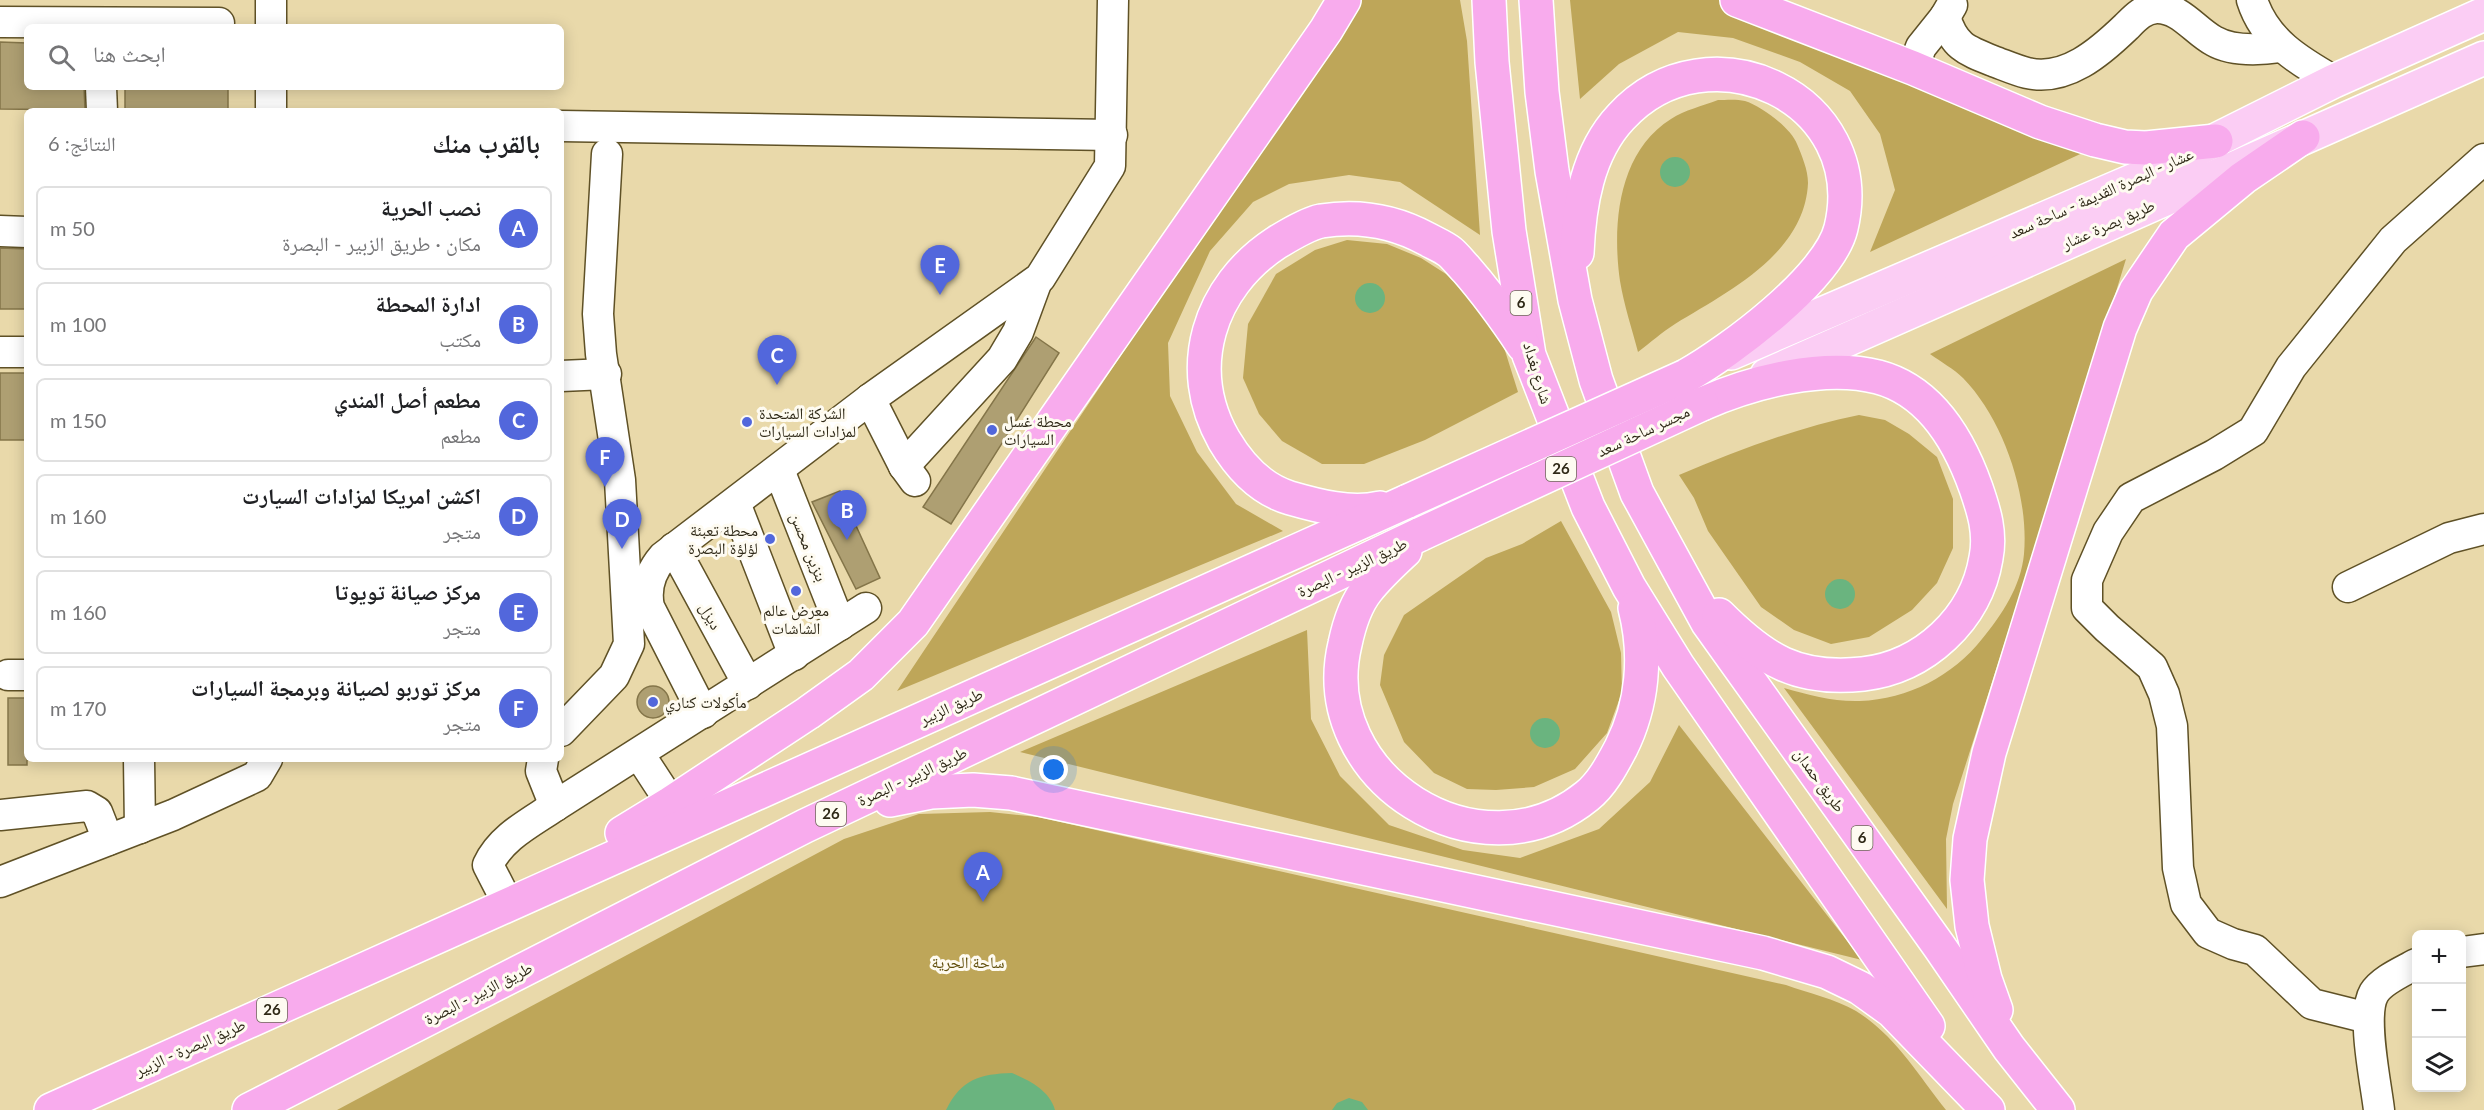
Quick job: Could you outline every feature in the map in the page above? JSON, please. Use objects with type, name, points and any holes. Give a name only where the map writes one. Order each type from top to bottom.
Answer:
[{"type":"highway","points":[[500,906],[671,803],[808,713],[861,675],[912,623],[1326,30],[1344,0]]},
{"type":"highway","name":"شارع بغداد","points":[[1489,0],[1492,62],[1509,231],[1529,355],[1588,507],[1629,587]]},
{"type":"highway","name":"6","points":[[1536,0],[1542,92],[1552,171],[1575,300],[1596,380],[1633,482],[1672,562]]},
{"type":"highway","points":[[1750,3],[2040,122],[2125,147],[2146,148],[2216,141]]},
{"type":"highway","points":[[1575,300],[1578,226],[1586,184],[1602,145],[1620,117],[1642,98],[1664,86],[1683,80],[1717,75],[1736,75],[1760,80],[1786,93],[1808,110],[1825,131],[1839,158],[1844,194],[1841,229],[1827,257],[1803,284],[1700,380]]},
{"type":"highway","points":[[2009,1048],[1984,979],[1972,926],[1967,880],[1970,838],[1989,753],[2120,328],[2136,291],[2174,235],[2243,178],[2303,137]]},
{"type":"highway","points":[[1408,501],[1374,510],[1318,506],[1276,494],[1248,474],[1215,424],[1207,398],[1204,361],[1211,324],[1228,288],[1262,252],[1284,237],[1320,222],[1369,219],[1409,230],[1450,252],[1489,294],[1529,355]]},
{"type":"highway","points":[[1672,562],[1698,594],[1741,637],[1769,658],[1807,672],[1837,676],[1873,673],[1902,665],[1925,652],[1945,636],[1963,613],[1979,586],[1986,558],[1988,532],[1966,458],[1951,432],[1934,411],[1912,393],[1880,378],[1848,371],[1805,375],[1732,391]]},
{"type":"highway","name":"26","points":[[1700,380],[1732,391]]},
{"type":"highway","name":"مجسر ساحة سعد","points":[[1408,501],[1700,380]]},
{"type":"highway","name":"مجسر ساحة سعد","points":[[1421,534],[1700,380]]},
{"type":"highway","name":"طريق الزبير","points":[[500,906],[1408,501]]},
{"type":"highway","points":[[1421,534],[1366,591],[1350,623],[1340,662],[1342,704],[1353,735],[1368,760],[1396,791],[1430,814],[1464,825],[1504,827],[1532,824],[1557,816],[1588,795],[1610,769],[1634,721],[1640,691],[1642,636],[1629,587]]},
{"type":"highway","name":"طريق الزبير - البصرة","points":[[249,1110],[806,826],[1421,534]]},
{"type":"highway","name":"طريق حمدان","points":[[1672,562],[1708,623],[1939,946],[2009,1048],[2048,1098]]},
{"type":"highway","name":"6","points":[[1629,587],[1678,666],[1988,1110]]},
{"type":"highway","points":[[806,826],[880,802],[931,792],[973,790],[1011,793],[1763,953],[1827,972],[1860,988],[1892,1011],[1988,1110]]},
{"type":"highway","name":"طريق البصرة - الزبير","points":[[51,1110],[500,906]]},
{"type":"main road","name":"عشار - البصرة القديمة - ساحة سعد","points":[[1700,380],[2144,176],[2334,81],[2484,14]]},
{"type":"main road","name":"طريق بصرة عشار","points":[[1732,391],[2484,58]]},
{"type":"main road","points":[[2048,1098],[2071,1110]]},
{"type":"street","points":[[271,0],[271,24]]},
{"type":"street","points":[[870,399],[910,473],[1002,359],[1018,332],[1036,283],[1049,266],[1110,166],[1113,0]]},
{"type":"street","points":[[2252,0],[2258,16],[2282,47],[2301,62],[2334,81]]},
{"type":"street","points":[[1950,9],[1950,35],[1963,47],[1984,58],[2026,73],[2039,75],[2074,68],[2114,39],[2139,14],[2148,9],[2170,10],[2215,42],[2230,47],[2264,49],[2282,47]]},
{"type":"street","points":[[1913,68],[1921,47],[1950,9]]},
{"type":"street","points":[[0,22],[100,16],[219,23]]},
{"type":"street","points":[[101,90],[102,108]]},
{"type":"street","points":[[271,90],[271,108]]},
{"type":"street","points":[[564,126],[1112,135]]},
{"type":"street","points":[[564,728],[614,676],[629,644],[620,480],[598,314],[607,154]]},
{"type":"street","points":[[2368,1018],[2312,1004],[2255,950],[2233,944],[2208,933],[2186,904],[2178,868],[2172,726],[2164,694],[2152,667],[2087,608],[2087,580],[2108,532],[2131,498],[2253,431],[2290,367],[2393,240],[2484,159]]},
{"type":"street","points":[[0,231],[24,232]]},
{"type":"street","points":[[703,713],[649,608],[647,589],[652,572],[663,557],[870,399],[1036,283]]},
{"type":"street","points":[[0,352],[24,352]]},
{"type":"street","points":[[564,376],[606,375]]},
{"type":"street","name":"بنزين محسن","points":[[779,470],[840,625]]},
{"type":"street","points":[[735,503],[794,655]]},
{"type":"street","points":[[2348,587],[2449,538],[2484,529]]},
{"type":"street","name":"ديزل","points":[[674,548],[748,684]]},
{"type":"street","points":[[500,906],[488,866],[506,840],[555,806],[866,609]]},
{"type":"street","points":[[639,754],[671,803]]},
{"type":"street","points":[[139,762],[140,828]]},
{"type":"street","points":[[0,882],[140,828],[257,776],[265,762]]},
{"type":"street","points":[[542,762],[541,771],[555,806]]},
{"type":"street","points":[[0,815],[87,806],[97,812],[108,840]]},
{"type":"street","points":[[2466,951],[2484,949]]},
{"type":"street","points":[[2379,1110],[2368,1018],[2374,993],[2391,978],[2412,966]]},
{"type":"green space","points":[[1358,0],[1460,0],[1467,41],[1480,235],[1400,182],[1349,175],[1289,184],[1253,202],[1210,251],[1168,343],[1170,396],[1197,452],[1236,504],[1283,531],[897,691]]},
{"type":"green space","points":[[1570,0],[1726,0],[2091,149],[1870,252],[1895,190],[1880,134],[1850,91],[1800,62],[1733,38],[1678,32],[1619,64],[1580,99]]},
{"type":"green space","points":[[1718,100],[1739,100],[1752,104],[1775,118],[1789,131],[1797,144],[1807,173],[1808,183],[1804,208],[1793,230],[1760,268],[1739,284],[1670,327],[1638,352],[1620,281],[1618,259],[1619,214],[1629,170],[1653,133],[1676,116]]},
{"type":"green space","points":[[1347,240],[1387,244],[1421,258],[1446,274],[1472,298],[1501,338],[1518,392],[1425,440],[1364,464],[1322,464],[1282,441],[1259,414],[1243,378],[1248,324],[1276,274],[1315,250]]},
{"type":"green space","points":[[2126,259],[1953,804],[1946,839],[1947,909],[1784,688],[1841,700],[1860,701],[1895,696],[1928,683],[1943,674],[1970,652],[1989,630],[2015,589],[2022,566],[2024,532],[2018,484],[2002,437],[1978,395],[1963,378],[1930,354]]},
{"type":"green space","points":[[1859,415],[1885,420],[1909,434],[1937,457],[1953,499],[1953,548],[1937,583],[1912,610],[1869,637],[1831,644],[1794,630],[1761,607],[1708,531],[1694,498],[1679,475],[1768,440]]},
{"type":"green space","points":[[1561,521],[1611,612],[1621,653],[1622,692],[1607,733],[1575,769],[1534,787],[1496,790],[1467,789],[1434,773],[1404,742],[1380,685],[1384,655],[1404,615],[1486,558],[1522,544]]},
{"type":"green space","points":[[1307,630],[1311,719],[1340,776],[1389,825],[1463,850],[1520,858],[1599,829],[1650,782],[1679,725],[1862,960],[1020,752]]},
{"type":"green space","name":"ساحة الحرية","points":[[990,812],[1038,817],[1786,985],[1839,1003],[1870,1021],[1905,1056],[1946,1110],[337,1110],[844,839],[919,814]]},
{"type":"shaded area","points":[[1675,157],[1686,161],[1690,172],[1686,183],[1675,187],[1664,183],[1660,172],[1664,161]]},
{"type":"shaded area","points":[[1370,283],[1381,287],[1385,298],[1381,309],[1370,313],[1359,309],[1355,298],[1359,287]]},
{"type":"shaded area","points":[[1840,579],[1851,583],[1855,594],[1851,605],[1840,609],[1829,605],[1825,594],[1829,583]]},
{"type":"shaded area","points":[[1545,718],[1556,722],[1560,733],[1556,744],[1545,748],[1534,744],[1530,733],[1534,722]]},
{"type":"shaded area","points":[[1012,1073],[1044,1092],[1055,1110],[946,1110],[958,1091],[973,1080],[990,1075]]},
{"type":"shaded area","points":[[1349,1098],[1362,1102],[1368,1110],[1332,1110],[1337,1103]]},
{"type":"building","points":[[0,42],[24,43],[24,90],[84,90],[85,108],[0,109]]},
{"type":"building","points":[[125,90],[228,90],[228,108],[125,108]]},
{"type":"building","points":[[0,248],[24,249],[24,309],[0,309]]},
{"type":"building","name":"محطة غسل السيارات","points":[[1036,337],[1059,353],[951,524],[923,507]]},
{"type":"building","points":[[0,373],[24,373],[24,440],[0,440]]},
{"type":"building","points":[[840,491],[880,578],[856,589],[812,502]]},
{"type":"building","name":"مأكولات كناري","points":[[653,686],[664,691],[669,702],[664,713],[653,718],[642,713],[637,702],[642,691]]},
{"type":"building","points":[[8,698],[24,698],[24,762],[27,762],[27,765],[8,765]]},
{"type":"place","name":"مركز صيانة تويوتا","points":[[940,295]]},
{"type":"place","name":"مطعم أصل المندي","points":[[777,385]]},
{"type":"place","name":"الشركة المتحدة لمزادات السيارات","points":[[747,422]]},
{"type":"place","name":"محطة غسل السيارات","points":[[992,430]]},
{"type":"place","name":"مركز توربو لصيانة وبرمجة السيارات","points":[[605,487]]},
{"type":"place","name":"محطة تعبئة لؤلؤة البصرة","points":[[770,539]]},
{"type":"place","name":"ادارة المحطة","points":[[847,540]]},
{"type":"place","name":"اكشن امريكا لمزادات السيارت","points":[[622,549]]},
{"type":"place","name":"معرض عالم الشاشات","points":[[796,591]]},
{"type":"place","name":"مأكولات كناري","points":[[653,702]]},
{"type":"place","name":"نصب الحرية","points":[[983,902]]}]
